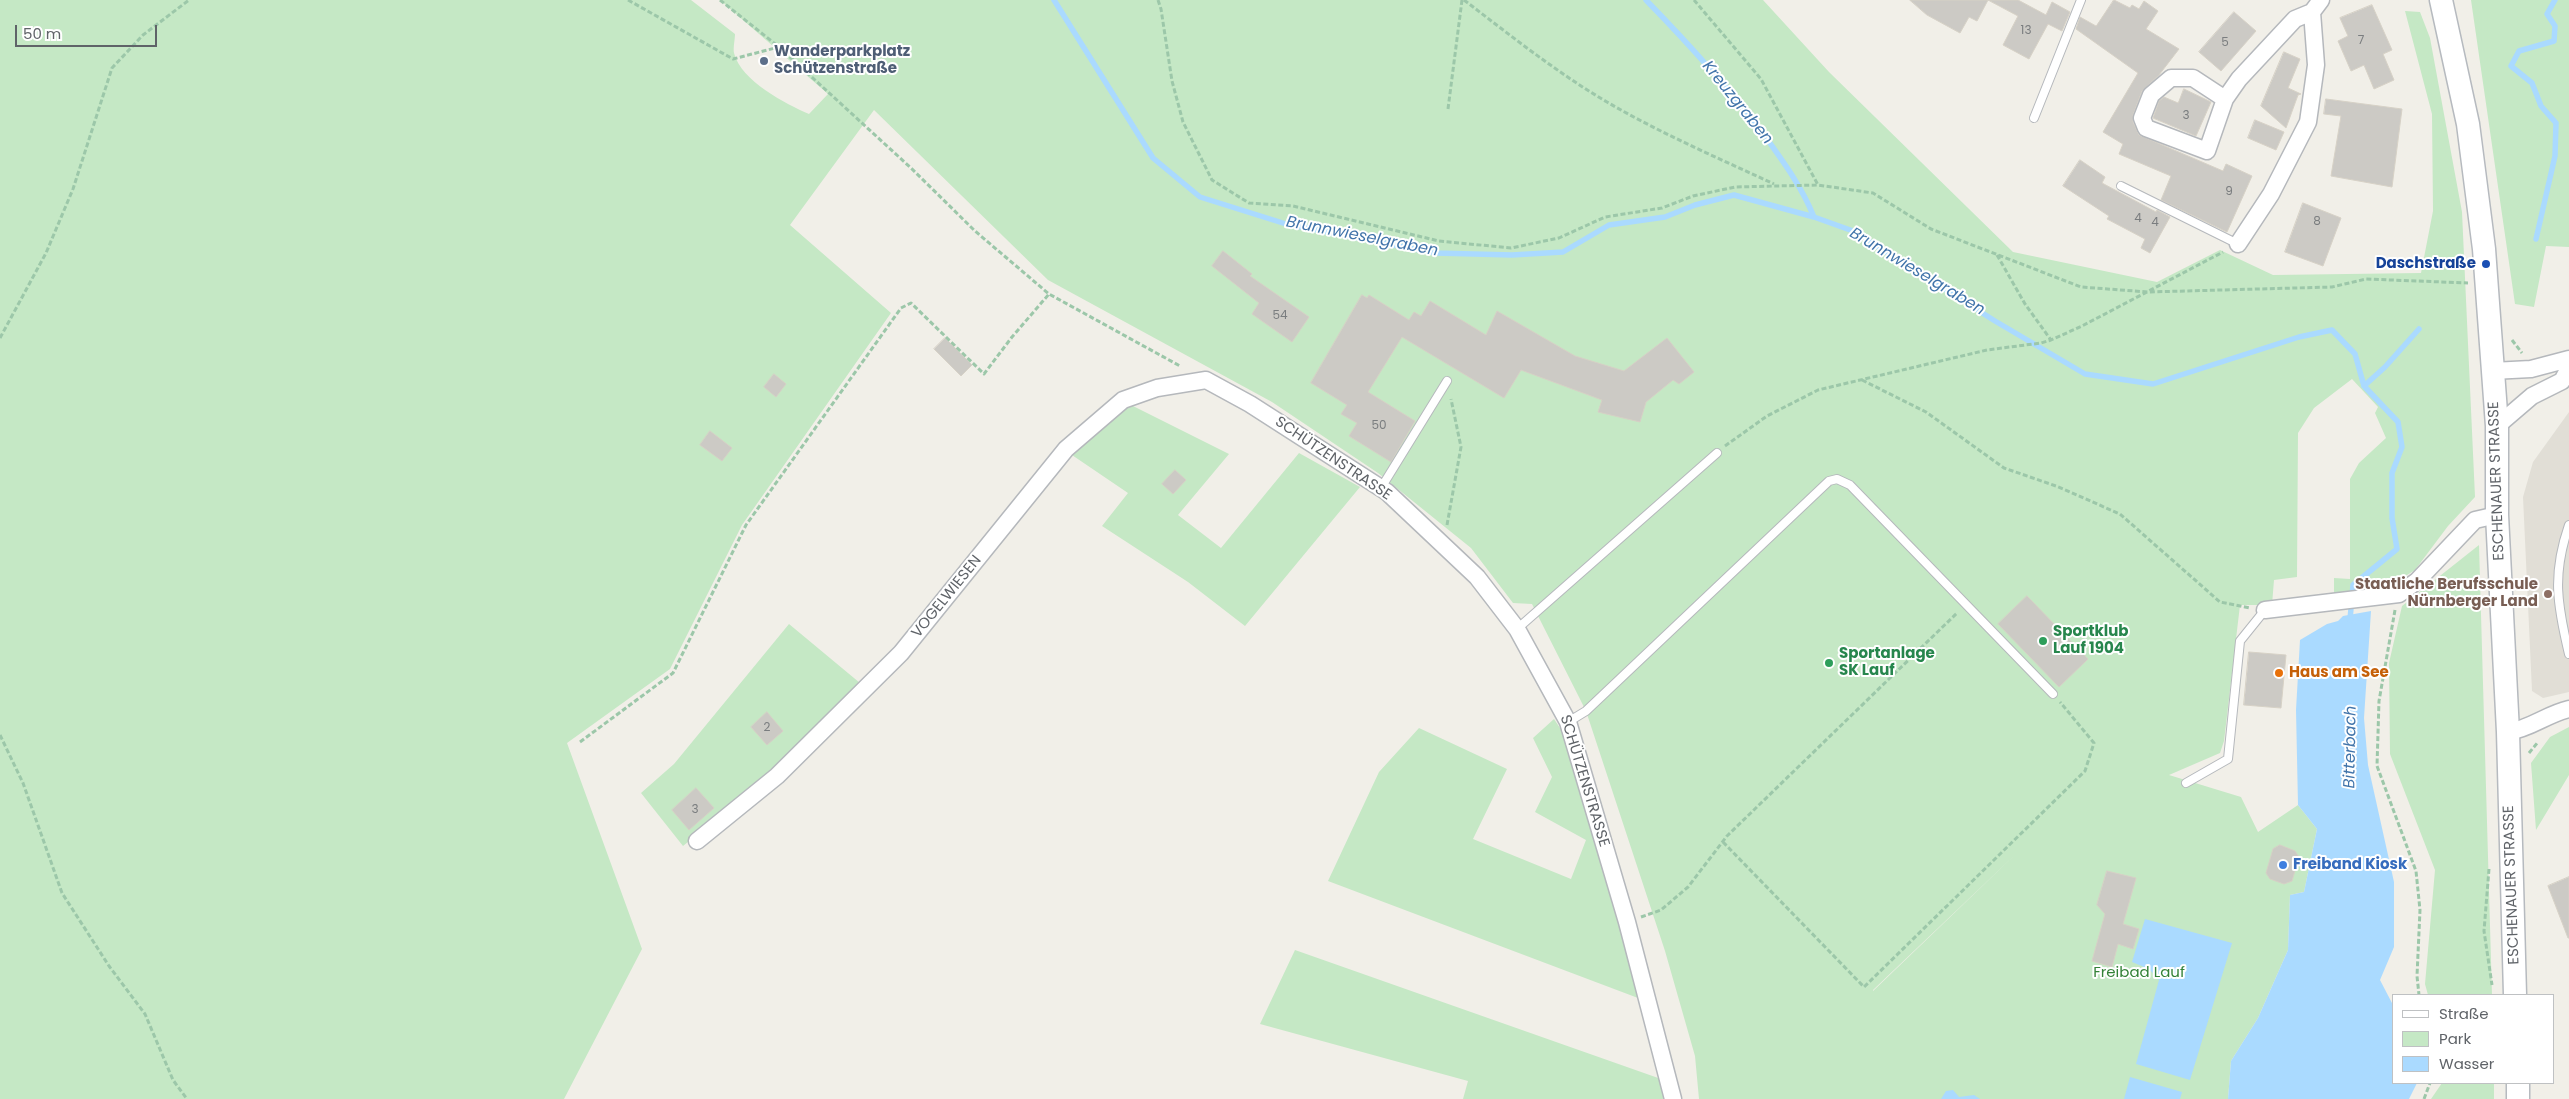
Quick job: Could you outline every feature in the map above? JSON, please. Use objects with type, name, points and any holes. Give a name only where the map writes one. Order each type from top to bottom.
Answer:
[{"type":"main road","name":"ESCHENAUER STRASSE","points":[[2441,0],[2468,124],[2482,230],[2497,426],[2497,516],[2508,732],[2515,994]]},
{"type":"main road","points":[[2518,1084],[2518,1099]]},
{"type":"street","points":[[2225,99],[2193,78],[2171,78],[2151,95],[2142,118],[2146,128],[2207,151],[2225,99],[2239,79],[2295,18],[2316,6],[2316,65],[2308,122],[2271,194],[2238,244]]},
{"type":"street","points":[[2492,371],[2530,369],[2569,360]]},
{"type":"street","points":[[2497,426],[2532,396],[2562,381],[2569,368]]},
{"type":"street","name":"SCHÜTZENSTRASSE","points":[[1206,380],[1250,404],[1381,488],[1477,577],[1517,629],[1568,722],[1626,922],[1673,1099]]},
{"type":"street","name":"VOGELWIESEN","points":[[697,841],[777,776],[901,653],[1066,449],[1123,400],[1157,388],[1206,380]]},
{"type":"street","points":[[2265,610],[2400,594],[2417,581],[2475,520],[2497,516]]},
{"type":"street","points":[[2508,732],[2522,730],[2551,714],[2569,709]]},
{"type":"lane","points":[[2034,118],[2081,0]]},
{"type":"lane","points":[[2121,186],[2238,244]]},
{"type":"lane","points":[[1381,488],[1447,381]]},
{"type":"lane","points":[[1517,629],[1716,452]]},
{"type":"lane","points":[[1568,722],[1586,711],[1829,481],[1837,479],[1850,485],[2053,694]]},
{"type":"lane","points":[[2569,524],[2560,553],[2558,604],[2569,654]]},
{"type":"lane","points":[[2186,783],[2228,759],[2240,641],[2265,610]]},
{"type":"path","points":[[0,338],[46,253],[73,189],[112,68],[143,35],[189,0]]},
{"type":"path","points":[[628,0],[733,59],[779,47]]},
{"type":"path","points":[[720,0],[779,47],[911,168],[974,231],[1049,294],[1206,380]]},
{"type":"path","points":[[1158,0],[1172,81],[1183,122],[1212,180],[1249,203],[1293,206],[1439,241],[1511,248],[1559,238],[1605,217],[1662,208],[1693,196],[1736,187],[1818,185],[1873,193],[1931,229],[2081,287],[2148,292],[2332,287],[2366,279],[2464,283]]},
{"type":"path","points":[[1448,108],[1463,0],[1541,58],[1606,102],[1651,126],[1774,185]]},
{"type":"path","points":[[1694,0],[1761,79],[1818,185]]},
{"type":"path","points":[[1716,452],[1767,416],[1818,390],[1987,350],[2041,344],[2082,326],[2238,244]]},
{"type":"path","points":[[1997,254],[2025,304],[2050,340]]},
{"type":"path","points":[[580,742],[673,673],[746,525],[901,308],[911,303],[984,374],[1012,337],[1049,294]]},
{"type":"path","points":[[1861,379],[1926,412],[2004,468],[2056,486],[2120,514],[2166,557],[2220,602],[2265,610]]},
{"type":"path","points":[[1444,546],[1461,447],[1447,381]]},
{"type":"path","points":[[2400,594],[2390,631],[2379,701],[2377,766],[2416,871],[2420,910],[2417,976],[2420,994]]},
{"type":"path","points":[[1626,922],[1661,910],[1688,887],[1723,842],[1966,604]]},
{"type":"path","points":[[1723,842],[1864,987],[2085,771],[2094,743],[2053,694]]},
{"type":"path","points":[[0,735],[23,783],[62,893],[109,966],[144,1014],[173,1080],[187,1099]]},
{"type":"path","points":[[2424,1099],[2430,1084]]},
{"type":"shaded area","name":"Staatliche Berufsschule Nürnberger Land","points":[[2569,412],[2569,692],[2543,698],[2532,691],[2523,497],[2533,462]]},
{"type":"green space","name":"Freibad Lauf","points":[[0,0],[691,0],[735,34],[734,53],[745,73],[777,98],[809,114],[828,94],[720,0],[1763,0],[1829,72],[2013,252],[2157,282],[2220,250],[2273,275],[2421,273],[2433,211],[2432,114],[2405,11],[2420,12],[2430,38],[2462,212],[2475,497],[2448,526],[2415,570],[2385,589],[2334,593],[2334,578],[2350,579],[2350,479],[2359,463],[2386,438],[2375,413],[2378,407],[2352,379],[2314,408],[2298,433],[2297,577],[2274,580],[2272,605],[2240,605],[2224,741],[2220,753],[2169,775],[2241,797],[2258,832],[2298,805],[2317,829],[2304,892],[2290,895],[2288,950],[2258,1018],[2231,1061],[2228,1099],[1699,1099],[1695,1056],[1665,951],[1586,711],[1532,604],[1513,603],[1471,548],[1378,473],[1272,402],[1048,280],[874,110],[790,225],[891,313],[742,525],[670,669],[567,743],[642,949],[564,1099],[0,1099]],"holes":[[[2020,850],[1873,991],[1873,990]]]},
{"type":"green space","points":[[2471,0],[2569,0],[2569,247],[2546,246],[2534,307],[2515,304]]},
{"type":"green space","points":[[1129,404],[1229,454],[1178,515],[1221,548],[1299,453],[1360,487],[1245,626],[1188,582],[1102,526],[1128,493],[1069,453]]},
{"type":"green space","points":[[2479,545],[2492,994],[2428,994],[2425,984],[2435,870],[2390,754],[2389,663],[2402,606]]},
{"type":"green space","points":[[789,624],[860,683],[775,771],[683,846],[641,793],[674,764]]},
{"type":"green space","points":[[1554,719],[1562,731],[1614,904],[1638,998],[1328,881],[1379,772],[1419,728],[1507,769],[1473,839],[1571,879],[1586,840],[1535,812],[1552,777],[1533,738]]},
{"type":"green space","points":[[2569,727],[2569,775],[2536,830],[2531,763],[2550,737]]},
{"type":"green space","points":[[1295,950],[1661,1079],[1666,1099],[1463,1099],[1468,1081],[1260,1024]]},
{"type":"green space","points":[[2441,1084],[2494,1084],[2494,1099],[2431,1099]]},
{"type":"water","points":[[2371,611],[2364,718],[2368,765],[2394,882],[2394,947],[2380,980],[2392,1003],[2392,1084],[2416,1084],[2409,1099],[2228,1099],[2231,1061],[2258,1018],[2288,950],[2290,895],[2304,892],[2317,829],[2298,805],[2296,710],[2300,640],[2327,624],[2338,621],[2343,616]]},
{"type":"water","points":[[2145,919],[2232,943],[2190,1080],[2136,1064],[2159,980],[2149,969],[2132,962]]},
{"type":"water","points":[[2130,1077],[2182,1092],[2180,1099],[2124,1099]]},
{"type":"water","points":[[1953,1090],[1959,1097],[1974,1095],[1980,1099],[1941,1099],[1946,1091]]},
{"type":"building","points":[[1910,0],[1988,0],[1977,21],[1969,17],[1960,33],[1927,15]]},
{"type":"building","points":[[1988,0],[2018,0],[2046,15],[2052,2],[2070,12],[2062,31],[2048,24],[2029,59],[2003,45],[2018,16]]},
{"type":"building","points":[[2114,0],[2130,8],[2132,5],[2139,9],[2144,1],[2158,11],[2146,29],[2179,49],[2159,75],[2142,91],[2133,115],[2133,122],[2139,135],[2223,171],[2226,164],[2252,176],[2227,232],[2161,200],[2171,176],[2119,154],[2123,144],[2103,132],[2138,73],[2076,29],[2080,17],[2096,26]]},
{"type":"building","points":[[2372,5],[2392,50],[2383,54],[2394,80],[2374,89],[2364,65],[2351,71],[2338,41],[2348,36],[2340,18]]},
{"type":"building","points":[[2234,12],[2256,31],[2221,71],[2199,52]]},
{"type":"building","points":[[2284,52],[2300,59],[2288,88],[2301,94],[2298,95],[2286,128],[2261,106]]},
{"type":"building","points":[[2184,89],[2211,102],[2196,136],[2153,118],[2159,101],[2164,97],[2178,103]]},
{"type":"building","points":[[2326,99],[2402,109],[2392,187],[2331,176],[2341,116],[2324,114]]},
{"type":"building","points":[[2255,120],[2284,132],[2276,150],[2248,138]]},
{"type":"building","points":[[2080,160],[2105,177],[2102,183],[2156,212],[2157,210],[2170,217],[2150,253],[2141,248],[2145,239],[2107,219],[2109,216],[2063,186]]},
{"type":"building","points":[[2303,203],[2341,218],[2323,266],[2285,252]]},
{"type":"building","points":[[1223,251],[1252,274],[1250,276],[1309,317],[1292,342],[1252,314],[1259,303],[1212,266]]},
{"type":"building","points":[[1362,295],[1367,298],[1369,295],[1409,320],[1414,312],[1421,316],[1430,301],[1486,335],[1497,311],[1575,356],[1624,371],[1667,338],[1694,372],[1679,384],[1673,380],[1646,402],[1640,422],[1598,412],[1602,400],[1521,370],[1504,398],[1402,337],[1368,392],[1415,421],[1391,462],[1349,436],[1357,423],[1341,414],[1347,405],[1311,383]]},
{"type":"building","points":[[945,338],[972,365],[961,376],[934,349]]},
{"type":"building","points":[[774,374],[786,384],[776,397],[764,387]]},
{"type":"building","points":[[710,431],[732,448],[722,461],[700,445]]},
{"type":"building","points":[[1175,470],[1186,480],[1173,494],[1162,484]]},
{"type":"building","name":"Sportklub Lauf 1904","points":[[2027,596],[2088,659],[2059,687],[1998,624]]},
{"type":"building","points":[[2249,652],[2286,655],[2281,708],[2244,705]]},
{"type":"building","points":[[767,712],[783,731],[767,745],[751,727]]},
{"type":"building","points":[[696,788],[714,808],[689,830],[672,810]]},
{"type":"building","name":"Freiband Kiosk","points":[[2280,845],[2295,851],[2299,857],[2292,881],[2284,884],[2270,879],[2266,873],[2273,849]]},
{"type":"building","points":[[2107,871],[2136,878],[2123,924],[2139,929],[2133,949],[2118,944],[2112,967],[2092,961],[2105,914],[2097,905]]},
{"type":"building","points":[[2569,877],[2569,938],[2568,938],[2548,886]]},
{"type":"waterway","name":"Brunnwieselgraben","points":[[1054,0],[1153,158],[1200,197],[1286,224],[1435,253],[1512,255],[1563,252],[1609,225],[1665,217],[1695,205],[1734,195],[1814,217],[1853,231],[1995,321],[2085,374],[2153,384],[2299,337],[2332,330],[2355,354],[2364,386]]},
{"type":"waterway","name":"Kreuzgraben","points":[[1646,0],[1706,64],[1762,132],[1797,183],[1814,217]]},
{"type":"waterway","name":"Bitterbach","points":[[2536,239],[2555,156],[2556,123],[2541,106],[2532,83],[2511,66],[2519,51],[2554,41],[2555,26],[2547,14],[2555,0]]},
{"type":"waterway","name":"Bitterbach","points":[[2350,620],[2353,585],[2397,549],[2392,518],[2392,473],[2402,447],[2398,422],[2364,386],[2385,367],[2419,329]]},
{"type":"place","name":"Wanderparkplatz Schützenstraße","points":[[764,61]]},
{"type":"place","name":"Daschstraße","points":[[2486,264]]},
{"type":"place","name":"Staatliche Berufsschule Nürnberger Land","points":[[2548,594]]},
{"type":"place","name":"Sportklub Lauf 1904","points":[[2043,641]]},
{"type":"place","name":"Sportanlage SK Lauf","points":[[1829,663]]},
{"type":"place","name":"Haus am See","points":[[2279,673]]},
{"type":"place","name":"Freiband Kiosk","points":[[2283,865]]}]
